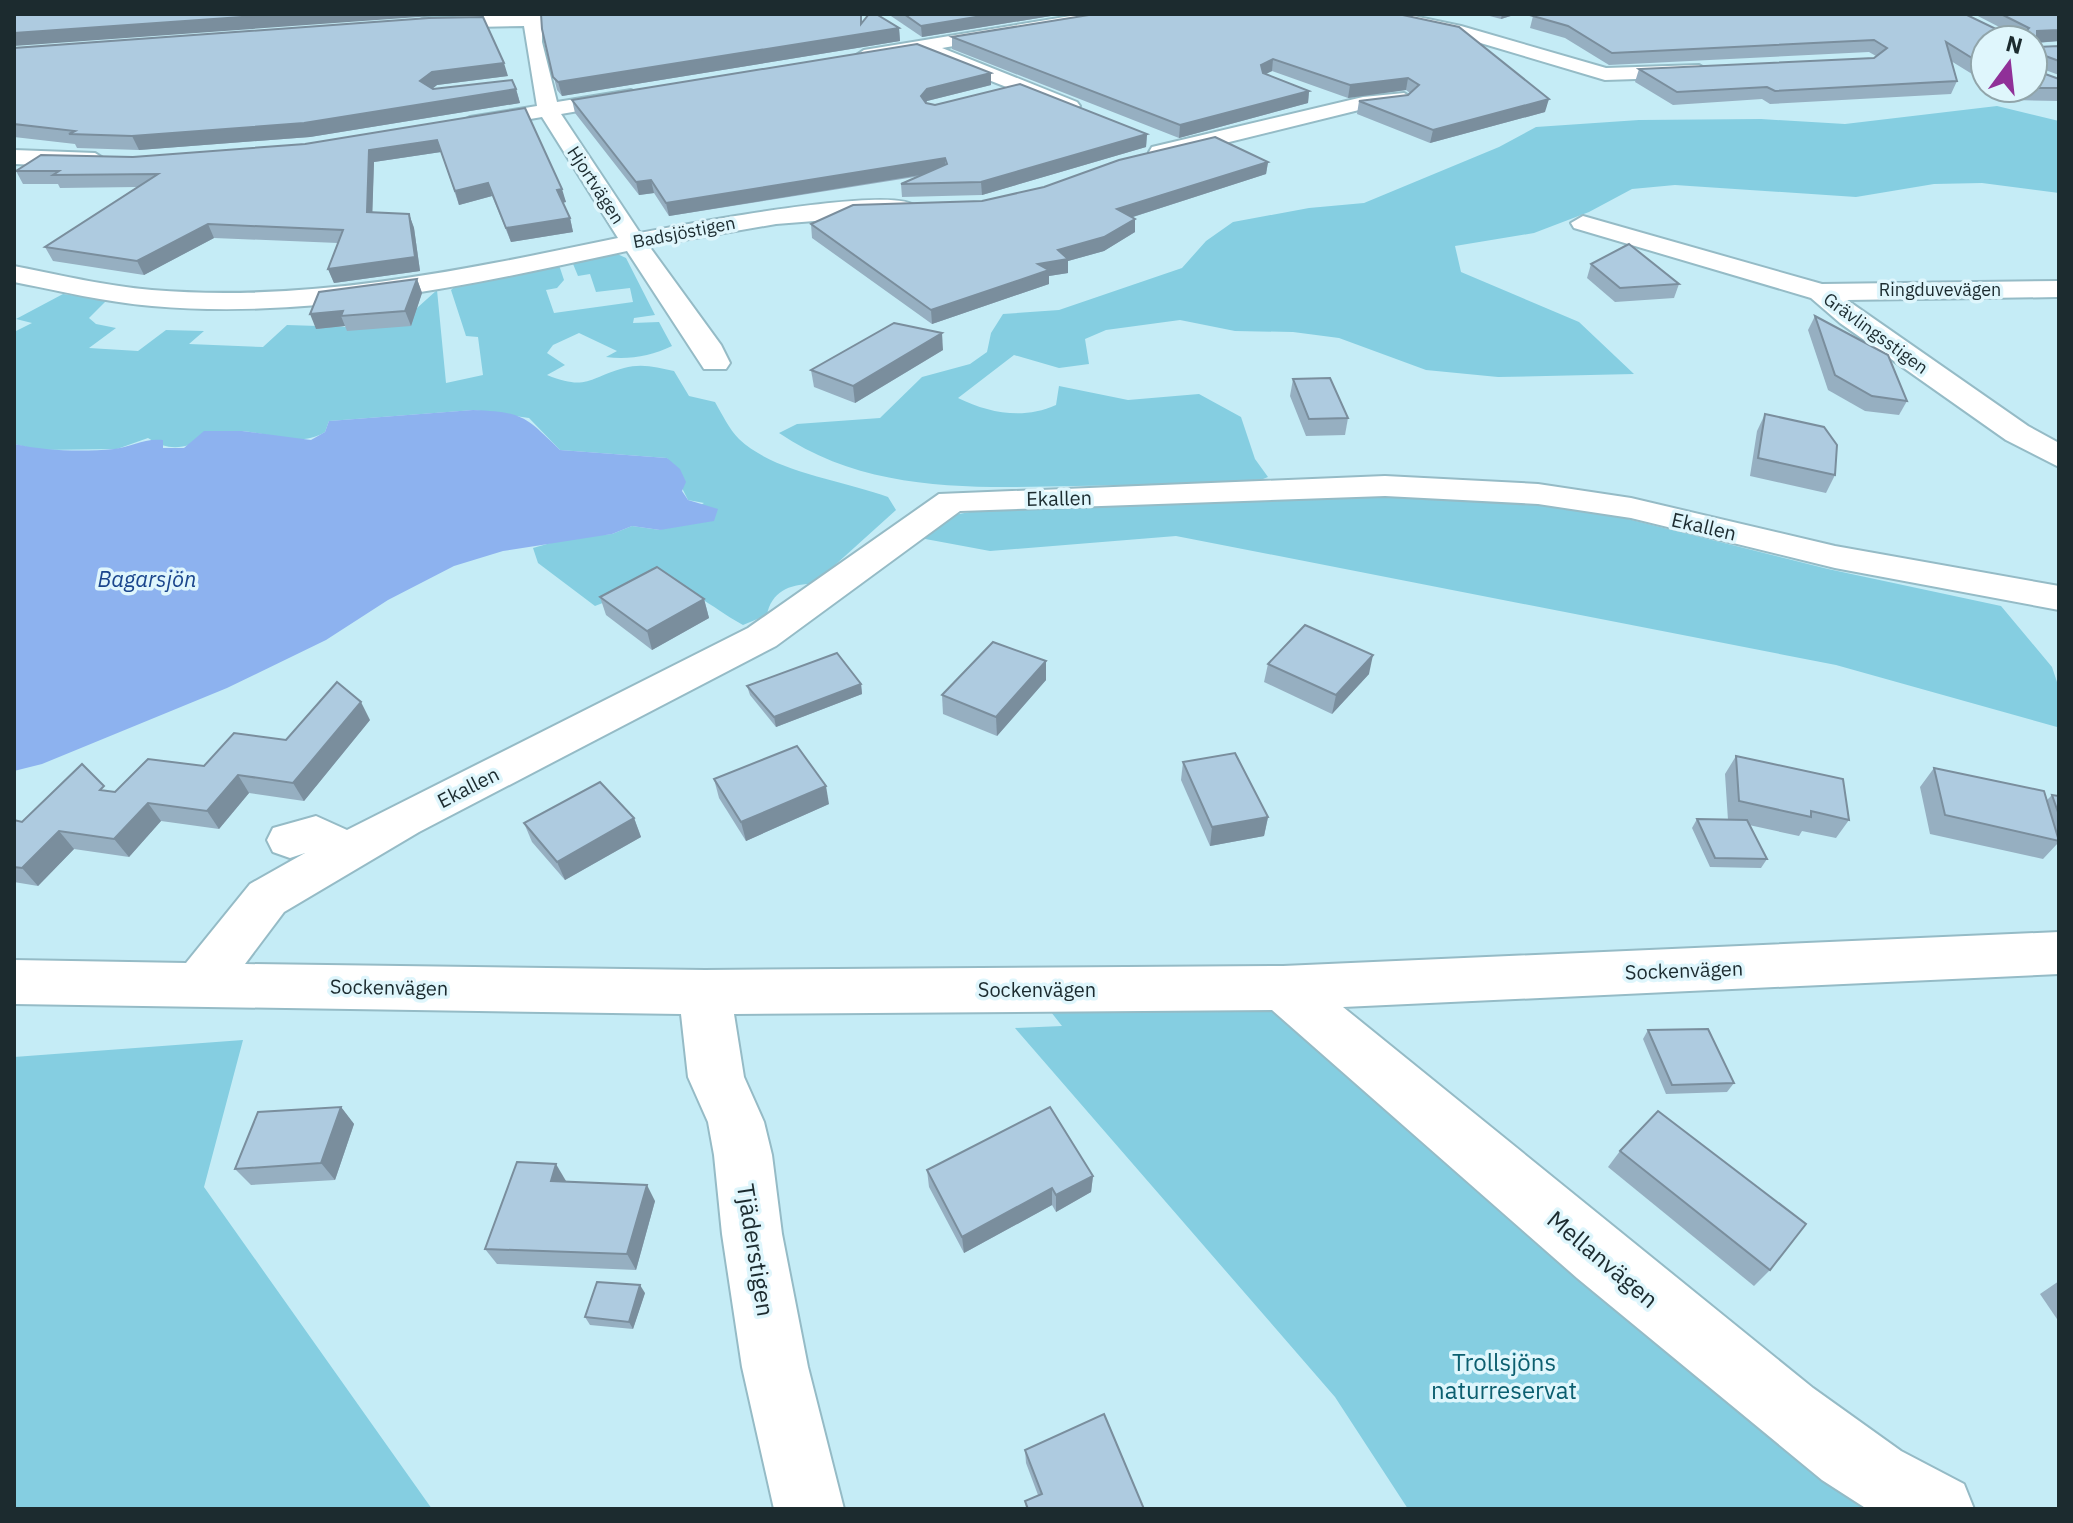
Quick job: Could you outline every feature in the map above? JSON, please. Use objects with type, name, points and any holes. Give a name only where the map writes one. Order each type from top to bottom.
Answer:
[{"type":"street","points":[[845,53],[980,21],[1043,14]]},
{"type":"street","points":[[908,37],[1114,14]]},
{"type":"street","points":[[1379,14],[1479,36],[1605,74],[1718,70]]},
{"type":"street","points":[[403,24],[533,18]]},
{"type":"street","name":"Hjortvägen","points":[[533,18],[535,82],[548,110],[633,242],[706,345],[715,363]]},
{"type":"street","points":[[1479,36],[1504,27]]},
{"type":"street","points":[[908,37],[1094,116]]},
{"type":"street","points":[[992,94],[1020,87]]},
{"type":"street","points":[[443,127],[658,91]]},
{"type":"street","points":[[1308,94],[1346,107]]},
{"type":"street","points":[[1137,158],[1165,143],[1346,107],[1404,99]]},
{"type":"street","points":[[14,157],[110,160]]},
{"type":"street","name":"Badsjöstigen","points":[[14,274],[152,298],[281,299],[401,288],[803,212],[931,207]]},
{"type":"street","name":"Grävlingsstigen","points":[[1583,223],[1821,292],[1850,317],[2017,433],[2059,457]]},
{"type":"street","name":"Ringduvevägen","points":[[1821,292],[2059,289]]},
{"type":"street","name":"Ekallen","points":[[200,984],[267,898],[346,853],[762,637],[951,501],[1385,486],[1538,494],[1631,508],[1849,560],[2059,598]]},
{"type":"street","points":[[290,840],[316,833],[346,853]]},
{"type":"street","name":"Sockenvägen","points":[[14,982],[705,992],[1283,988],[2059,953]]},
{"type":"street","name":"Mellanvägen","points":[[1283,988],[1657,1305],[1780,1404],[1902,1492],[1939,1509]]},
{"type":"street","name":"Tjäderstigen","points":[[705,992],[716,1077],[736,1122],[775,1367],[809,1509]]},
{"type":"green space","points":[[1997,106],[2059,121],[2059,193],[1982,183],[1934,184],[1856,197],[1675,185],[1632,189],[1589,212],[1534,233],[1455,246],[1461,272],[1579,322],[1634,374],[1498,377],[1426,370],[1339,338],[1293,332],[1235,331],[1180,320],[1106,330],[1085,339],[1089,364],[1059,368],[1014,355],[958,398],[994,411],[1019,413],[1056,405],[1059,386],[1128,400],[1199,394],[1241,417],[1255,459],[1268,477],[1253,483],[999,487],[922,483],[848,467],[813,453],[779,433],[797,424],[880,418],[922,377],[970,364],[987,352],[991,333],[1003,314],[1059,310],[1182,268],[1206,241],[1233,222],[1309,208],[1364,203],[1499,147],[1536,127],[1639,120],[1761,119],[1845,124]]},
{"type":"green space","points":[[613,252],[626,258],[655,315],[634,318],[633,323],[659,322],[672,346],[640,356],[606,357],[617,351],[579,333],[553,345],[547,353],[565,365],[547,375],[579,382],[630,367],[649,366],[674,371],[689,396],[715,402],[735,435],[754,451],[790,468],[888,497],[896,510],[814,584],[784,590],[773,600],[767,615],[743,625],[689,592],[668,583],[644,586],[595,606],[538,563],[533,548],[568,538],[612,534],[632,526],[660,530],[704,503],[688,500],[667,458],[560,450],[529,418],[474,410],[329,421],[325,432],[305,439],[241,431],[173,447],[148,438],[117,449],[39,450],[14,444],[14,332],[32,323],[16,319],[63,294],[107,300],[89,318],[96,324],[116,328],[89,348],[138,351],[166,330],[204,331],[189,344],[263,347],[287,325],[349,327],[417,308],[437,290],[446,383],[483,375],[478,337],[466,336],[451,290],[459,283],[558,262],[564,280],[557,288],[546,290],[554,313],[633,302],[630,288],[596,292],[590,274],[578,276],[571,259]]},
{"type":"green space","points":[[1374,497],[1539,501],[1596,511],[1828,569],[2001,606],[2052,667],[2059,688],[2057,727],[1836,665],[1176,536],[990,551],[920,538],[944,517],[1000,506]]},
{"type":"green space","name":"Trollsjöns naturreservat","points":[[1274,1007],[1881,1509],[1408,1509],[1335,1397],[1015,1028],[1062,1026],[1051,1012]]},
{"type":"green space","points":[[243,1040],[204,1187],[432,1509],[14,1509],[14,1057]]},
{"type":"water","name":"Bagarsjön","points":[[473,410],[503,412],[522,418],[560,450],[667,458],[680,469],[686,482],[682,491],[688,500],[718,509],[714,521],[660,530],[632,526],[612,534],[503,551],[454,566],[388,600],[326,640],[227,688],[42,764],[14,771],[14,444],[89,450],[163,440],[163,448],[184,448],[204,431],[242,431],[311,440],[325,432],[329,421]]},
{"type":"building","points":[[14,14],[283,14],[14,33]]},
{"type":"building","points":[[541,14],[861,14],[861,24],[869,14],[876,14],[899,28],[558,82],[553,77]]},
{"type":"building","points":[[904,14],[994,14],[921,26]]},
{"type":"building","points":[[1095,14],[1398,14],[1459,27],[1549,99],[1433,130],[1359,101],[1408,95],[1419,85],[1408,78],[1350,85],[1273,59],[1261,65],[1263,73],[1309,91],[1180,125],[952,37]]},
{"type":"building","points":[[1965,14],[1986,24],[1969,24],[1969,56],[1946,42],[1957,81],[1775,91],[1767,87],[1677,92],[1639,69],[1874,58],[1887,48],[1874,40],[1612,53],[1568,26],[1533,16]]},
{"type":"building","points":[[2001,14],[2059,14],[2059,30],[2049,30],[2049,24],[2021,24]]},
{"type":"building","points":[[483,17],[504,63],[432,72],[420,81],[433,89],[512,80],[516,89],[304,123],[132,136],[69,134],[75,131],[14,124],[14,48],[429,18]]},
{"type":"building","points":[[917,44],[991,73],[927,89],[921,96],[926,103],[935,105],[1020,84],[1147,134],[981,182],[901,184],[947,164],[945,158],[666,203],[651,180],[636,182],[572,100]]},
{"type":"building","points":[[2049,46],[2059,46],[2059,61],[2049,57]]},
{"type":"building","points":[[2049,75],[2059,79],[2059,88],[2049,88]]},
{"type":"building","points":[[525,108],[562,189],[557,190],[570,218],[506,228],[488,183],[455,191],[437,140],[369,150],[367,212],[409,214],[415,257],[328,269],[343,230],[208,224],[137,261],[45,247],[158,174],[53,175],[59,171],[16,171],[41,155],[133,157],[305,144]]},
{"type":"building","points":[[1215,137],[1268,162],[1117,209],[1135,219],[1104,237],[1058,250],[1068,259],[1038,264],[1049,270],[931,310],[811,224],[853,205],[982,201],[1044,187],[1119,160]]},
{"type":"building","points":[[1629,244],[1679,284],[1620,288],[1591,264]]},
{"type":"building","points":[[417,279],[405,311],[341,316],[343,311],[310,314],[319,292]]},
{"type":"building","points":[[1815,316],[1888,355],[1907,401],[1872,396],[1835,375]]},
{"type":"building","points":[[894,323],[942,333],[853,386],[811,370]]},
{"type":"building","points":[[1330,378],[1348,418],[1309,419],[1293,379]]},
{"type":"building","points":[[1765,414],[1824,427],[1837,445],[1835,475],[1758,458]]},
{"type":"building","points":[[657,567],[704,599],[647,631],[600,597]]},
{"type":"building","points":[[1305,625],[1373,655],[1336,695],[1268,664]]},
{"type":"building","points":[[993,642],[1046,661],[996,717],[942,695]]},
{"type":"building","points":[[837,653],[861,684],[774,717],[747,686]]},
{"type":"building","points":[[337,682],[361,702],[293,783],[238,775],[207,811],[148,803],[114,839],[59,831],[22,868],[14,867],[14,820],[22,822],[82,764],[104,786],[100,790],[115,792],[148,759],[204,766],[234,733],[286,740]]},
{"type":"building","points":[[797,746],[826,786],[741,822],[714,779]]},
{"type":"building","points":[[1235,753],[1268,817],[1212,827],[1183,762]]},
{"type":"building","points":[[1736,756],[1843,779],[1849,820],[1811,811],[1811,817],[1739,801]]},
{"type":"building","points":[[1934,768],[2044,791],[2059,841],[1945,815]]},
{"type":"building","points":[[600,782],[634,818],[557,862],[524,823]]},
{"type":"building","points":[[2052,795],[2059,796],[2059,815]]},
{"type":"building","points":[[1697,819],[1747,820],[1767,859],[1715,858]]},
{"type":"building","points":[[1708,1029],[1734,1083],[1672,1085],[1648,1030]]},
{"type":"building","points":[[341,1107],[321,1163],[235,1169],[258,1112]]},
{"type":"building","points":[[1050,1107],[1093,1176],[1056,1195],[1052,1188],[962,1237],[927,1170]]},
{"type":"building","points":[[1658,1111],[1806,1224],[1770,1270],[1620,1151]]},
{"type":"building","points":[[517,1162],[556,1164],[551,1181],[647,1185],[627,1254],[485,1249]]},
{"type":"building","points":[[597,1282],[640,1285],[629,1322],[585,1317]]},
{"type":"building","points":[[1104,1414],[1144,1509],[1028,1509],[1025,1501],[1042,1494],[1025,1450]]}]
